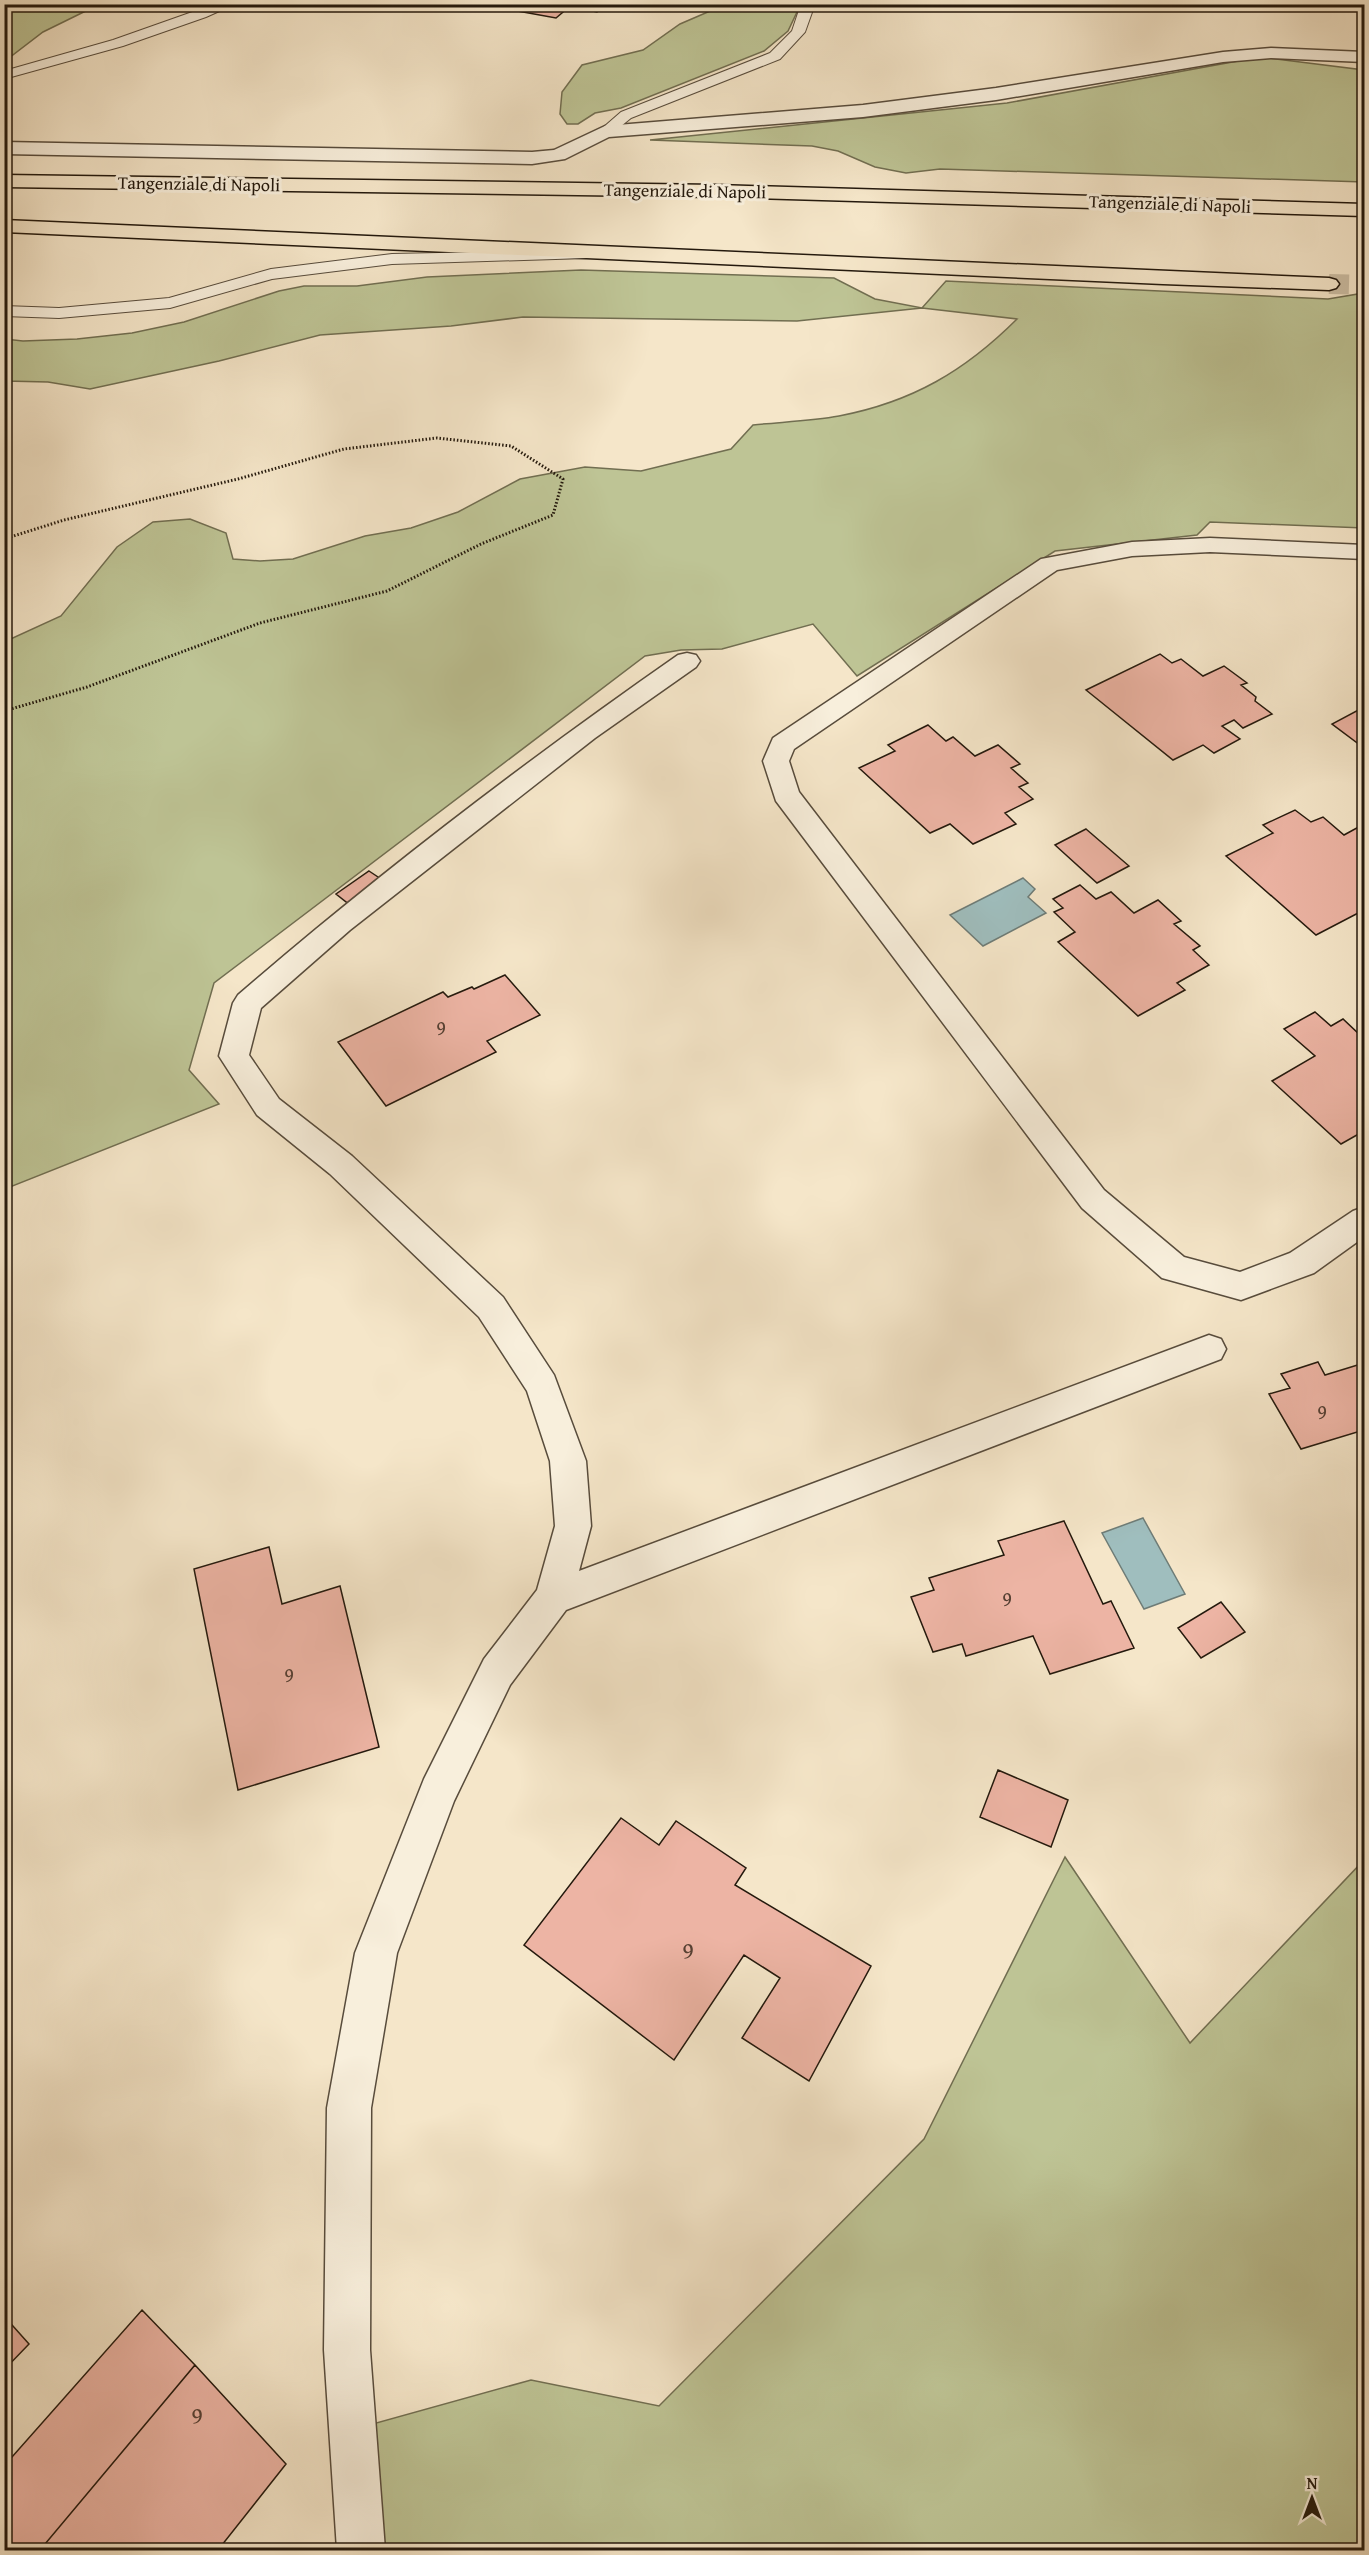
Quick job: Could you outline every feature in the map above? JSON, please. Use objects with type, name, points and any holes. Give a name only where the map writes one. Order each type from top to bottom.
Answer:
[{"type":"highway","name":"Tangenziale di Napoli","points":[[4,181],[717,191],[1365,210]]},
{"type":"highway","points":[[4,226],[627,253],[911,268],[1329,284]]},
{"type":"street","points":[[4,148],[532,158],[558,155],[605,132],[874,109],[996,94],[1248,54],[1365,57]]},
{"type":"street","points":[[1365,552],[1210,544],[1132,549],[1050,564],[782,744],[776,761],[786,794],[1093,1199],[1174,1268],[1241,1286],[1302,1263],[1365,1220]]},
{"type":"street","points":[[362,2550],[347,2350],[350,2108],[376,1953],[438,1793],[497,1672],[553,1598],[573,1526],[568,1461],[542,1385],[491,1307],[342,1165],[268,1107],[234,1056],[248,1003],[331,930],[586,732],[687,661]]},
{"type":"street","points":[[553,1598],[1209,1349]]},
{"type":"lane","points":[[4,75],[63,61],[149,34],[229,4]]},
{"type":"lane","points":[[605,132],[626,116],[775,56],[798,32],[808,4]]},
{"type":"lane","points":[[4,311],[59,313],[170,303],[271,274],[392,259],[503,258],[627,253]]},
{"type":"path","points":[[4,539],[64,520],[238,479],[344,449],[437,438],[511,446],[563,479],[553,515],[481,544],[387,591],[260,623],[87,687],[4,711]]},
{"type":"green space","points":[[5,4],[98,5],[43,32],[5,61]]},
{"type":"green space","points":[[724,5],[797,5],[797,12],[788,31],[764,51],[621,108],[595,113],[578,124],[567,124],[560,114],[562,92],[582,65],[643,50],[680,24]]},
{"type":"green space","points":[[1260,57],[1364,70],[1364,182],[940,169],[906,173],[875,167],[838,151],[812,146],[650,140],[1007,103]]},
{"type":"green space","points":[[581,270],[834,278],[875,299],[922,308],[797,321],[523,317],[451,326],[320,335],[219,361],[90,389],[48,382],[5,381],[5,339],[23,341],[77,339],[132,333],[184,322],[279,291],[304,286],[357,286],[427,277]]},
{"type":"green space","points":[[946,281],[1328,299],[1364,293],[1364,528],[1210,522],[1197,535],[1055,551],[857,676],[813,624],[722,649],[681,650],[645,656],[214,983],[189,1070],[219,1104],[5,1189],[4,642],[61,616],[117,547],[153,522],[190,519],[226,533],[233,559],[260,561],[293,559],[365,536],[411,528],[458,512],[520,479],[585,467],[641,471],[731,449],[753,425],[839,416],[890,402],[914,393],[957,369],[978,354],[1017,319],[922,308]]},
{"type":"green space","points":[[1065,1857],[1190,2043],[1364,1860],[1364,2550],[380,2550],[369,2425],[531,2380],[659,2406],[924,2139]]},
{"type":"water","points":[[1023,878],[1035,889],[1028,897],[1046,913],[983,946],[950,915]]},
{"type":"water","points":[[1143,1518],[1185,1594],[1144,1609],[1102,1533]]},
{"type":"building","points":[[518,4],[559,4],[569,7],[556,18],[512,10]]},
{"type":"building","points":[[559,4],[605,4],[597,12]]},
{"type":"building","points":[[1160,654],[1172,663],[1181,659],[1203,676],[1224,666],[1247,683],[1241,685],[1256,697],[1255,701],[1272,714],[1243,728],[1234,720],[1222,726],[1240,739],[1214,753],[1203,745],[1173,760],[1086,690]]},
{"type":"building","points":[[1364,707],[1364,748],[1332,724]]},
{"type":"building","points":[[928,725],[946,741],[953,737],[975,756],[998,745],[1020,764],[1011,768],[1028,783],[1019,787],[1033,799],[1005,813],[1016,824],[973,844],[950,824],[930,833],[859,768],[895,751],[888,745]]},
{"type":"building","points":[[1295,810],[1311,822],[1323,817],[1344,835],[1364,824],[1364,910],[1316,935],[1226,856],[1273,833],[1263,825]]},
{"type":"building","points":[[1086,829],[1129,866],[1097,883],[1055,845]]},
{"type":"building","points":[[369,871],[384,881],[350,905],[336,894]]},
{"type":"building","points":[[1080,885],[1096,899],[1111,892],[1134,913],[1158,900],[1181,921],[1174,924],[1200,946],[1193,950],[1209,965],[1177,983],[1185,990],[1138,1016],[1058,942],[1075,932],[1054,912],[1063,908],[1053,899]]},
{"type":"building","points":[[505,975],[540,1015],[487,1041],[496,1052],[386,1106],[338,1042],[443,992],[448,997],[472,987],[474,989]]},
{"type":"building","points":[[1315,1012],[1331,1026],[1343,1019],[1359,1034],[1364,1031],[1364,1131],[1341,1144],[1272,1081],[1315,1056],[1284,1029]]},
{"type":"building","points":[[1318,1362],[1325,1375],[1364,1363],[1364,1430],[1301,1449],[1269,1394],[1290,1388],[1281,1374]]},
{"type":"building","points":[[1064,1521],[1103,1604],[1111,1601],[1134,1648],[1050,1674],[1033,1636],[966,1656],[962,1644],[933,1652],[911,1597],[934,1590],[929,1578],[1004,1555],[998,1541]]},
{"type":"building","points":[[269,1547],[282,1604],[340,1586],[379,1747],[238,1790],[194,1569]]},
{"type":"building","points":[[1221,1602],[1245,1632],[1201,1658],[1178,1628]]},
{"type":"building","points":[[998,1770],[1068,1800],[1051,1847],[980,1817]]},
{"type":"building","points":[[621,1818],[659,1845],[676,1821],[746,1868],[735,1885],[871,1966],[809,2081],[742,2038],[780,1978],[744,1955],[674,2060],[524,1945]]},
{"type":"building","points":[[142,2310],[195,2365],[40,2550],[4,2550],[4,2466]]},
{"type":"building","points":[[4,2316],[29,2344],[4,2370]]},
{"type":"building","points":[[195,2365],[286,2464],[218,2550],[40,2550]]},
{"type":"tunnel","points":[[1329,284],[1364,285]]}]
